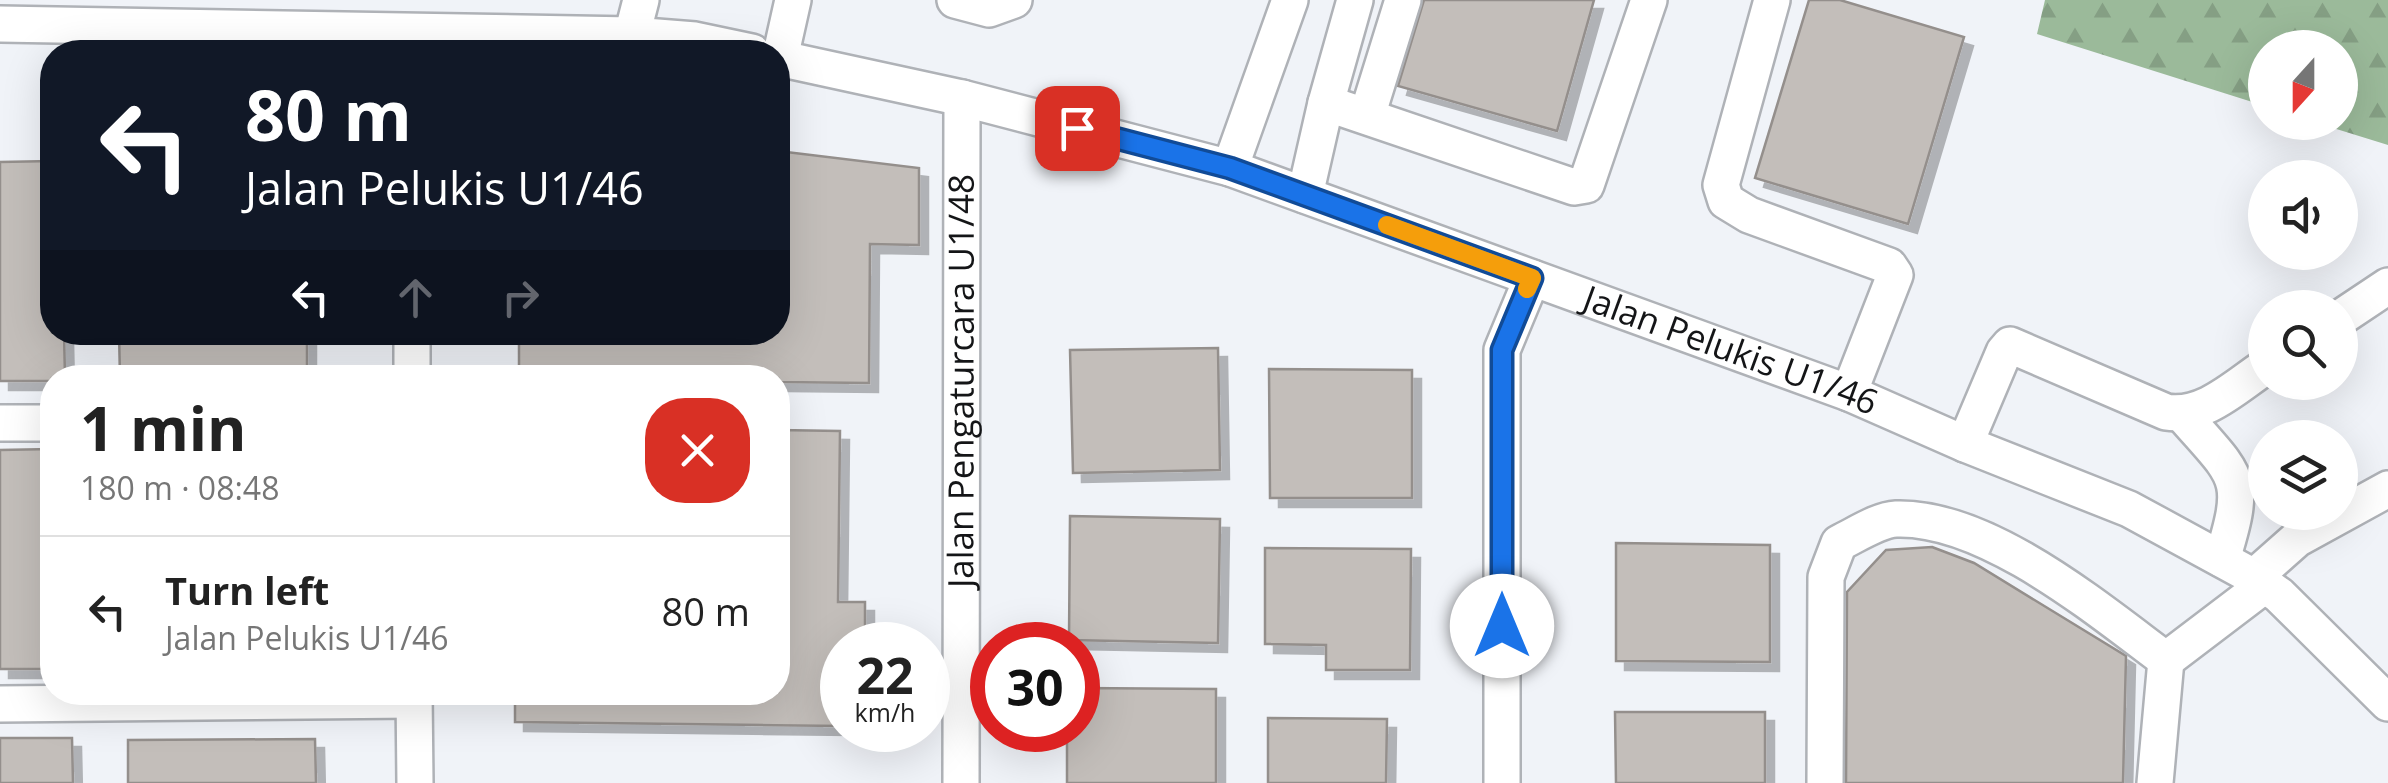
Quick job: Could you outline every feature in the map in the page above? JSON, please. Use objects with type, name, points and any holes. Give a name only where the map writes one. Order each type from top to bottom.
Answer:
[{"type":"street","points":[[632,35],[641,0]]},
{"type":"street","points":[[777,40],[793,0]]},
{"type":"street","points":[[954,0],[989,8],[1014,0]]},
{"type":"street","points":[[1230,168],[1290,0]]},
{"type":"street","points":[[1305,195],[1355,0]]},
{"type":"street","points":[[1368,116],[1403,0]]},
{"type":"street","points":[[1326,103],[1574,187],[1586,186],[1649,0]]},
{"type":"street","points":[[1772,0],[1721,185],[1726,201],[1749,215],[1889,266],[1895,275],[1849,394]]},
{"type":"street","name":"Jalan Pelukis U1/46","points":[[25,16],[186,13],[395,40]]},
{"type":"street","name":"Jalan Pelukis U1/46","points":[[473,40],[632,35],[694,40]]},
{"type":"street","name":"Jalan Pelukis U1/46","points":[[790,60],[962,98],[1230,168],[1849,394],[2129,509],[2260,580],[2388,703]]},
{"type":"street","name":"Jalan Pengaturcara U1/48","points":[[961,783],[962,98]]},
{"type":"street","points":[[1502,783],[1502,350],[1532,278]]},
{"type":"street","points":[[2358,306],[2388,286]]},
{"type":"street","points":[[1965,444],[2010,345],[2166,412],[2184,415],[2200,410],[2248,378]]},
{"type":"street","points":[[2184,415],[2229,468],[2238,493],[2222,560]]},
{"type":"street","points":[[0,423],[40,423]]},
{"type":"street","points":[[2155,783],[2166,660],[2260,580],[2297,539],[2388,489]]},
{"type":"street","points":[[1825,783],[1826,577],[1839,542],[1892,519],[1942,523],[2046,571],[2166,660]]},
{"type":"street","points":[[0,704],[40,703]]},
{"type":"street","points":[[414,705],[415,783]]},
{"type":"green space","points":[[2045,0],[2388,0],[2388,145],[2358,136],[2358,30],[2248,30],[2248,101],[2037,34]]},
{"type":"building","points":[[1424,0],[1594,0],[1557,131],[1398,86]]},
{"type":"building","points":[[1809,0],[1840,0],[1964,37],[1908,224],[1755,178]]},
{"type":"building","points":[[790,152],[919,168],[919,245],[870,244],[869,383],[790,382],[790,365],[519,365],[519,345],[790,345]]},
{"type":"building","points":[[40,161],[40,345],[64,345],[65,365],[40,365],[40,381],[0,381],[0,162]]},
{"type":"building","points":[[119,345],[307,345],[307,365],[120,365]]},
{"type":"building","points":[[1218,348],[1220,470],[1073,473],[1070,350]]},
{"type":"building","points":[[1269,369],[1412,370],[1412,498],[1270,498]]},
{"type":"building","points":[[790,430],[840,431],[838,602],[865,602],[865,622],[820,622],[820,726],[515,722],[515,705],[790,705]]},
{"type":"building","points":[[40,449],[40,669],[0,669],[0,450]]},
{"type":"building","points":[[1070,516],[1220,519],[1218,643],[1100,641],[1100,622],[1069,622]]},
{"type":"building","points":[[1616,543],[1770,545],[1770,662],[1616,661]]},
{"type":"building","points":[[1932,547],[1974,563],[2126,656],[2123,783],[1846,783],[1847,592],[1886,550]]},
{"type":"building","points":[[1265,548],[1411,549],[1410,670],[1326,670],[1326,645],[1265,644]]},
{"type":"building","points":[[1100,688],[1216,689],[1216,783],[1067,783],[1067,752],[1100,752]]},
{"type":"building","points":[[1615,712],[1765,712],[1765,783],[1616,783]]},
{"type":"building","points":[[1268,718],[1387,719],[1386,783],[1268,783]]},
{"type":"building","points":[[0,738],[72,738],[73,783],[0,783]]},
{"type":"building","points":[[315,739],[316,783],[128,783],[128,740]]},
{"type":"slow traffic","points":[[1387,225],[1532,278],[1527,289]]},
{"type":"route","points":[[1077,128],[1230,168],[1532,278],[1502,350],[1502,626]]}]
